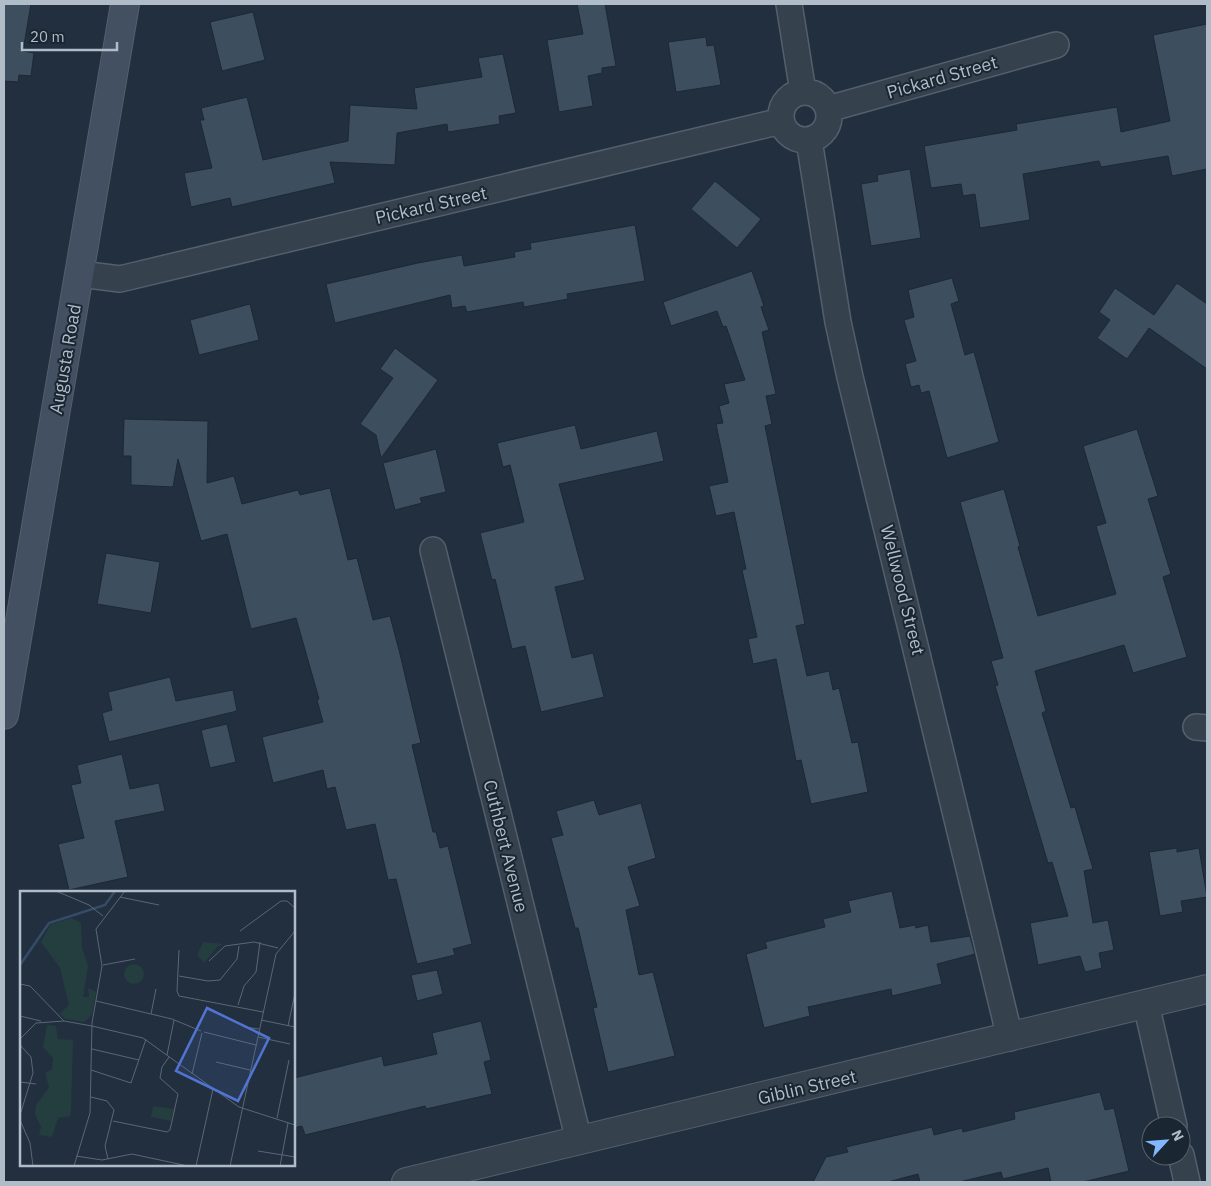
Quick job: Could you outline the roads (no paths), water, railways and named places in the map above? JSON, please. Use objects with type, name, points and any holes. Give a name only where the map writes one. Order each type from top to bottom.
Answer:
[{"type":"main road","name":"Augusta Road","points":[[4,715],[80,274],[124,4]]},
{"type":"street","points":[[789,4],[803,92]]},
{"type":"street","name":"Pickard Street","points":[[828,109],[1056,45]]},
{"type":"street","points":[[803,92],[810,92],[821,98],[828,109],[829,118],[823,132],[809,140],[794,138],[784,128],[781,121],[784,104],[795,94],[803,92]]},
{"type":"street","name":"Pickard Street","points":[[80,274],[120,279],[781,121]]},
{"type":"street","name":"Wellwood Street","points":[[809,140],[838,322],[850,377],[1010,1038]]},
{"type":"street","name":"Cuthbert Avenue","points":[[433,550],[578,1141]]},
{"type":"street","name":"Giblin Street","points":[[406,1182],[1207,989]]},
{"type":"street","points":[[1146,1004],[1172,1116]]},
{"type":"street","points":[[1183,1166],[1187,1182]]}]
